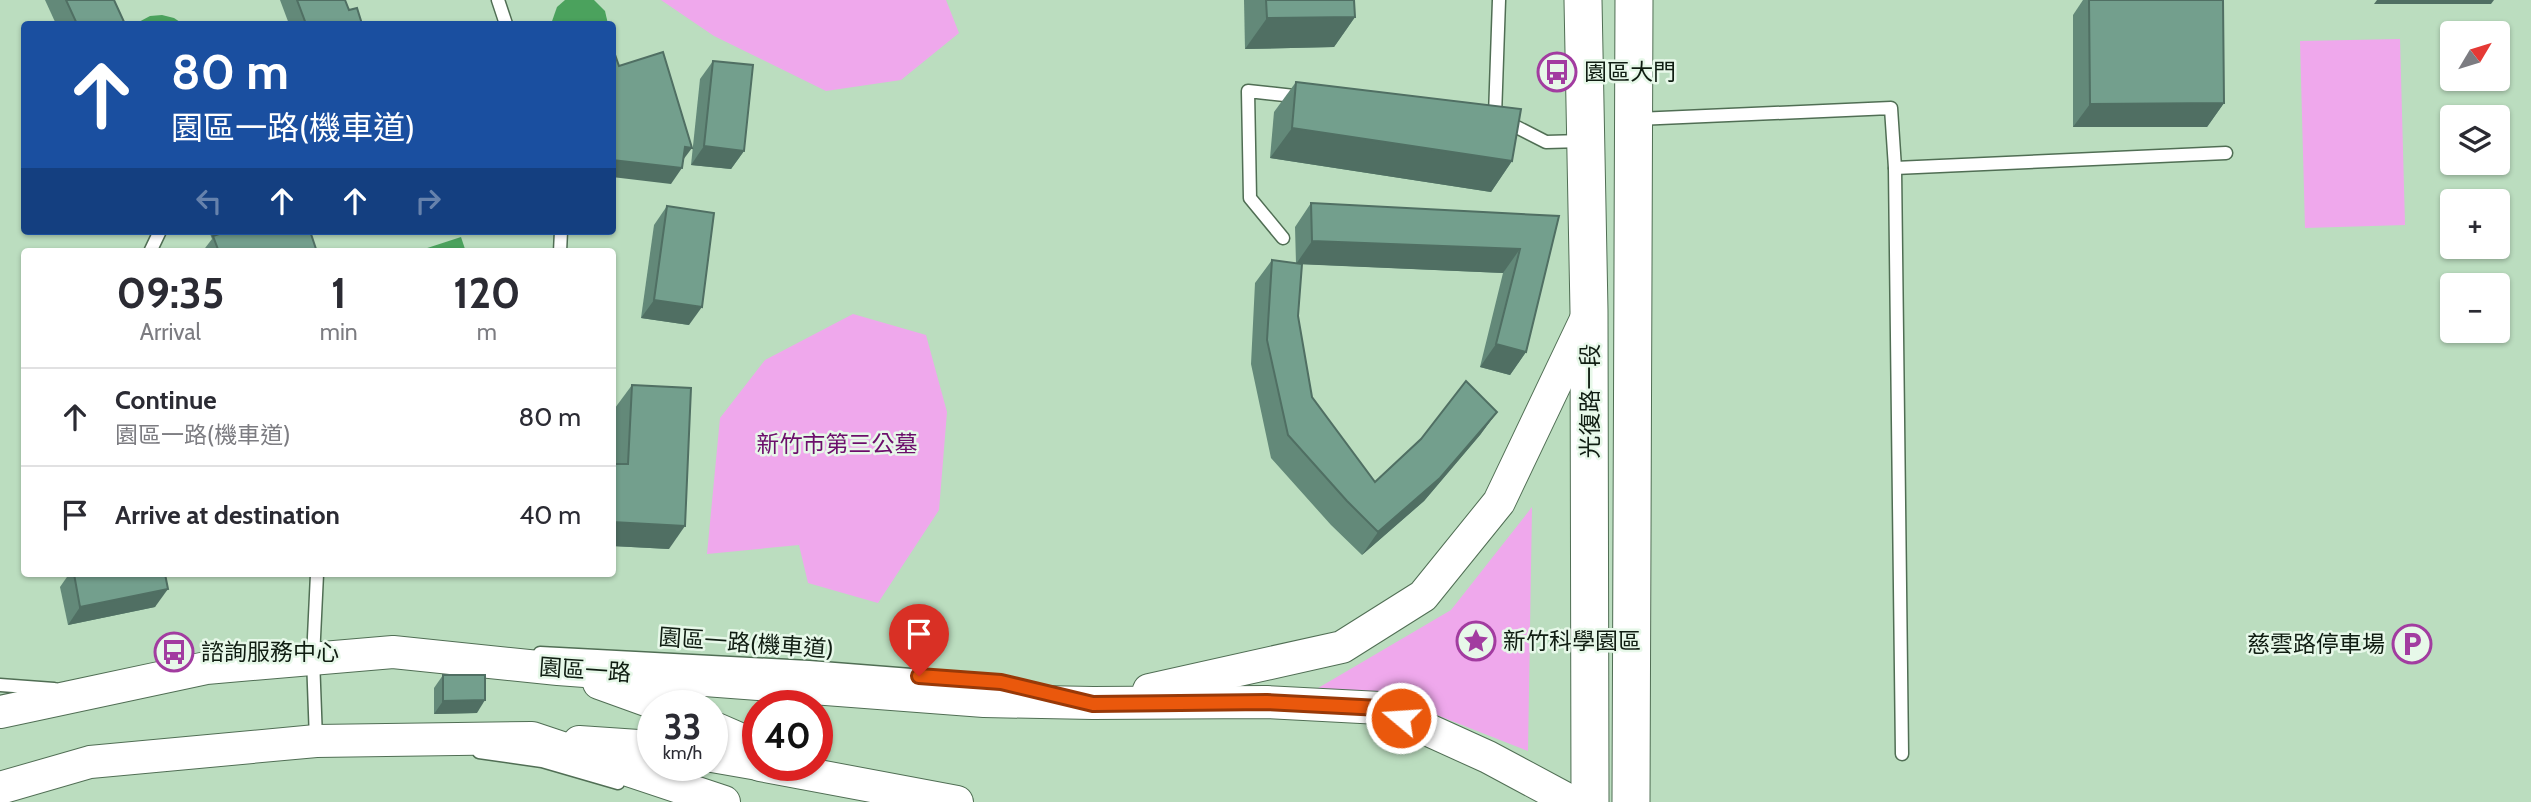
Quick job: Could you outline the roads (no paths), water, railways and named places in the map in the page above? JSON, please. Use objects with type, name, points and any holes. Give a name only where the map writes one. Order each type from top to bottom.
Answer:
[{"type":"main road","name":"光復路一段","points":[[1583,0],[1590,312],[1590,802]]},
{"type":"main road","name":"光復路一段","points":[[1631,802],[1634,0]]},
{"type":"street","points":[[1093,704],[1342,647],[1423,596],[1499,502],[1590,312]]},
{"type":"street","name":"園區一路","points":[[0,712],[206,668],[393,652],[558,669],[984,701],[1093,704],[1267,702],[1380,708],[1488,757],[1572,802]]},
{"type":"street","points":[[558,669],[637,697]]},
{"type":"street","points":[[533,738],[724,802]]},
{"type":"street","points":[[0,788],[90,762],[316,741],[533,738],[637,746]]},
{"type":"street","points":[[833,778],[957,802]]},
{"type":"lane","points":[[498,0],[505,21]]},
{"type":"lane","points":[[1495,116],[1499,0]]},
{"type":"lane","points":[[1283,238],[1250,198],[1248,91],[1317,98]]},
{"type":"lane","points":[[1634,119],[1891,108],[1895,168],[1902,754]]},
{"type":"lane","points":[[1481,114],[1495,116],[1546,142],[1586,141]]},
{"type":"lane","points":[[1895,168],[2226,153]]},
{"type":"lane","points":[[316,741],[313,658],[317,577]]},
{"type":"lane","name":"園區一路(機車道)","points":[[393,652],[573,653],[808,667],[1001,682],[1093,704]]},
{"type":"lane","points":[[0,685],[92,692]]},
{"type":"lane","points":[[396,741],[542,761],[633,787]]},
{"type":"lane","points":[[3,802],[90,762]]},
{"type":"lane","points":[[659,794],[684,802]]},
{"type":"place","name":"園區大門","points":[[1557,72]]},
{"type":"place","name":"新竹科學園區","points":[[1476,641]]},
{"type":"place","name":"慈雲路停車場","points":[[2412,644]]},
{"type":"place","name":"諮詢服務中心","points":[[174,652]]},
{"type":"park label","name":"新竹市第三公墓","points":[[837,444]]}]
